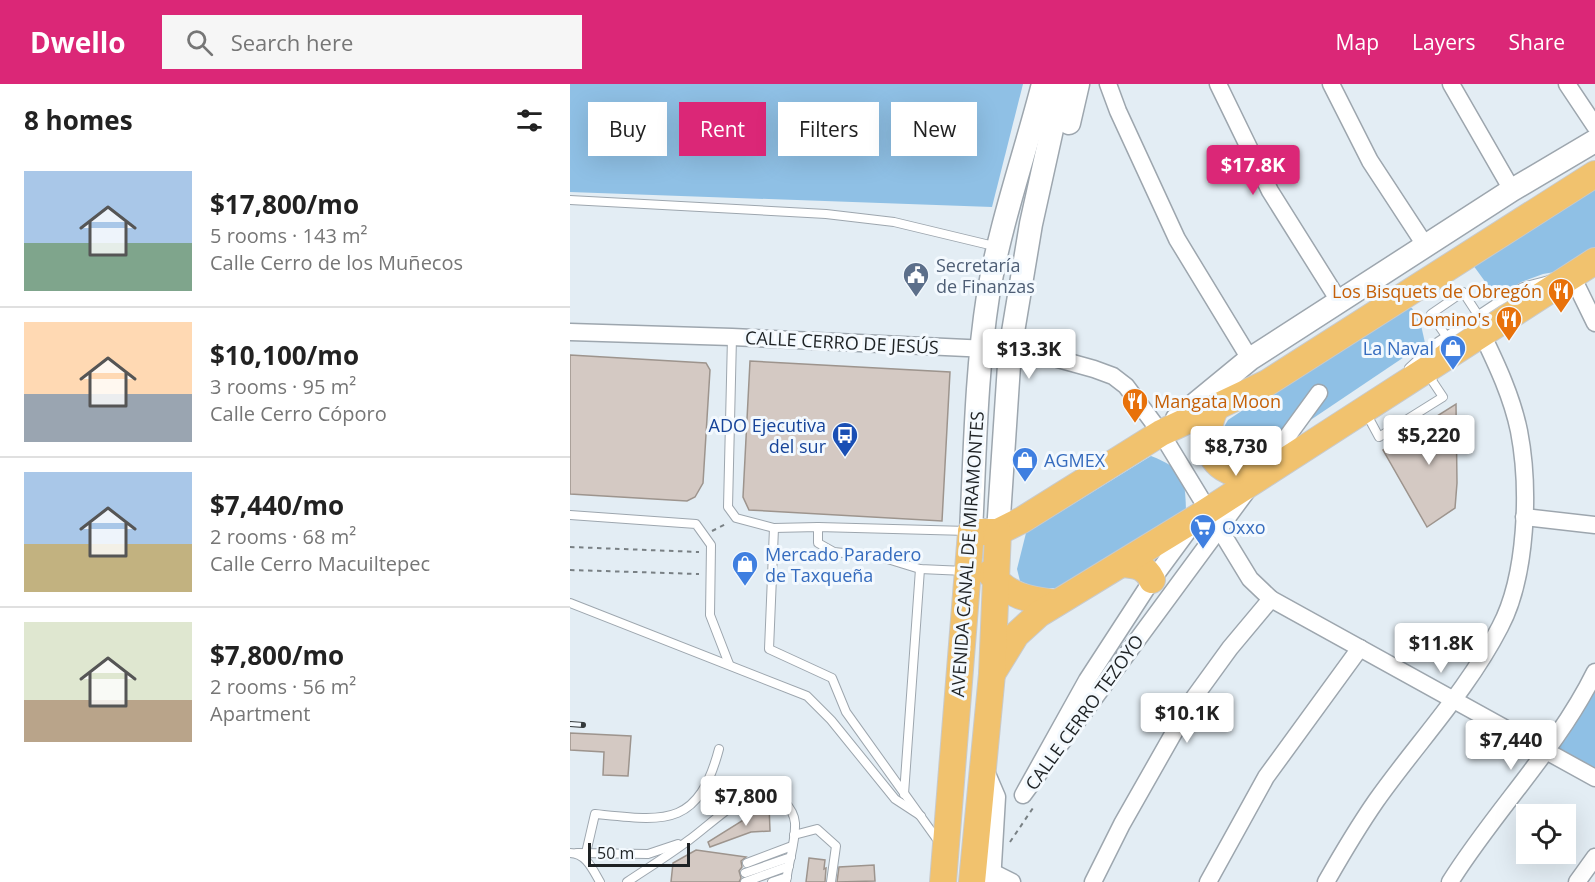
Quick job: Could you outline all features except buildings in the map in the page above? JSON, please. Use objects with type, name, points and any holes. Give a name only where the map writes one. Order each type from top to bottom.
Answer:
[{"type":"main road","name":"AVENIDA CANAL DE MIRAMONTES","points":[[943,882],[971,532],[976,413],[988,294],[1042,84]]},
{"type":"main road","name":"AVENIDA CANAL DE MIRAMONTES","points":[[982,880],[983,765],[992,674],[998,532],[1010,350],[1031,224],[1062,84]]},
{"type":"main road","points":[[1029,138],[1030,165],[1020,208],[1023,217],[1031,224],[1042,223],[1047,217],[1078,84]]},
{"type":"main road","points":[[1161,433],[1250,359],[1512,190],[1595,141]]},
{"type":"main road","points":[[1056,603],[1024,598],[997,582],[984,564],[971,532],[998,532],[1161,433],[1267,383],[1595,174]]},
{"type":"main road","points":[[992,674],[1008,646],[1026,625],[1056,603],[1204,513],[1430,367],[1480,324],[1572,276],[1595,261]]},
{"type":"main road","points":[[1216,407],[1207,435],[1211,455],[1216,463],[1242,475],[1252,476],[1270,471]]},
{"type":"main road","points":[[1123,564],[1141,567],[1148,572],[1152,580]]},
{"type":"main road","points":[[945,850],[982,880]]},
{"type":"street","points":[[1108,84],[1118,111],[1177,239],[1250,359]]},
{"type":"street","points":[[1218,84],[1270,191],[1339,300]]},
{"type":"street","points":[[1331,84],[1370,161],[1425,245]]},
{"type":"street","points":[[1451,84],[1512,190]]},
{"type":"street","points":[[1567,84],[1595,126]]},
{"type":"street","points":[[1572,276],[1595,324]]},
{"type":"street","points":[[1326,882],[1376,801],[1480,661],[1501,626],[1514,591],[1522,551],[1524,517],[1519,431],[1503,381],[1480,324]]},
{"type":"street","name":"CALLE CERRO DE JESÚS","points":[[570,332],[1010,350],[1040,354],[1113,376],[1126,386],[1161,433],[1204,513],[1250,579],[1271,599],[1595,778]]},
{"type":"street","name":"CALLE CERRO TEZOYO","points":[[1204,513],[1152,580],[1087,680],[1023,795],[1319,393]]},
{"type":"street","points":[[1524,517],[1595,525]]},
{"type":"street","points":[[1093,882],[1122,824],[1193,699],[1230,648],[1271,599]]},
{"type":"street","points":[[1208,882],[1266,777],[1360,648]]},
{"type":"street","points":[[1450,882],[1498,814],[1547,752],[1595,672]]},
{"type":"street","points":[[1577,882],[1595,857]]},
{"type":"street","points":[[982,880],[1012,882]]},
{"type":"lane","points":[[570,200],[826,214],[894,222],[998,248]]},
{"type":"lane","points":[[1366,409],[1436,343],[1446,336],[1480,324],[1463,292],[1431,314],[1446,336]]},
{"type":"lane","points":[[732,337],[728,507],[736,518],[774,528],[818,527],[971,532]]},
{"type":"lane","points":[[570,515],[696,524],[711,545],[710,615],[729,664]]},
{"type":"lane","points":[[818,527],[818,543],[834,552],[881,557],[920,569],[968,571]]},
{"type":"lane","points":[[774,528],[769,649],[832,678],[846,712],[945,850]]},
{"type":"lane","points":[[904,794],[920,569]]},
{"type":"lane","points":[[570,603],[807,696],[831,720],[895,799],[921,816]]},
{"type":"lane","points":[[578,853],[595,814],[648,819],[681,812],[698,798],[712,775],[720,749]]},
{"type":"lane","points":[[627,882],[687,842],[746,797],[763,790],[774,793],[790,810],[795,820],[786,880],[772,882]]},
{"type":"lane","points":[[794,835],[817,829],[836,846],[831,882]]},
{"type":"lane","points":[[578,853],[648,854],[687,842]]},
{"type":"lane","points":[[747,863],[792,846]]},
{"type":"lane","points":[[578,853],[588,862],[600,882]]},
{"type":"lane","points":[[745,878],[790,861]]},
{"type":"path","points":[[570,547],[711,553]]},
{"type":"path","points":[[570,570],[711,575]]},
{"type":"shaded area","points":[[570,84],[1023,84],[992,207],[570,192]]},
{"type":"shaded area","points":[[1595,188],[1595,254],[1572,269],[1543,274],[1521,282],[1497,298],[1473,265]]},
{"type":"shaded area","points":[[1399,306],[1412,308],[1421,325],[1425,343],[1254,458],[1232,458],[1218,447],[1221,432],[1228,420]]},
{"type":"shaded area","points":[[1151,456],[1170,465],[1180,476],[1185,490],[1186,511],[1061,588],[1036,588],[1020,581],[1017,569],[1026,533]]},
{"type":"shaded area","points":[[1595,689],[1595,768],[1555,746]]},
{"type":"railway","points":[[570,724],[583,725]]},
{"type":"place","name":"Secretaría de Finanzas","points":[[916,298]]},
{"type":"place","name":"Los Bisquets de Obregón","points":[[1561,314]]},
{"type":"place","name":"Domino's","points":[[1509,342]]},
{"type":"place","name":"La Naval","points":[[1453,371]]},
{"type":"place","name":"Mangata Moon","points":[[1135,424]]},
{"type":"place","name":"ADO Ejecutiva del sur","points":[[845,458]]},
{"type":"place","name":"AGMEX","points":[[1025,483]]},
{"type":"place","name":"Oxxo","points":[[1203,550]]},
{"type":"place","name":"Mercado Paradero de Taxqueña","points":[[745,587]]}]
